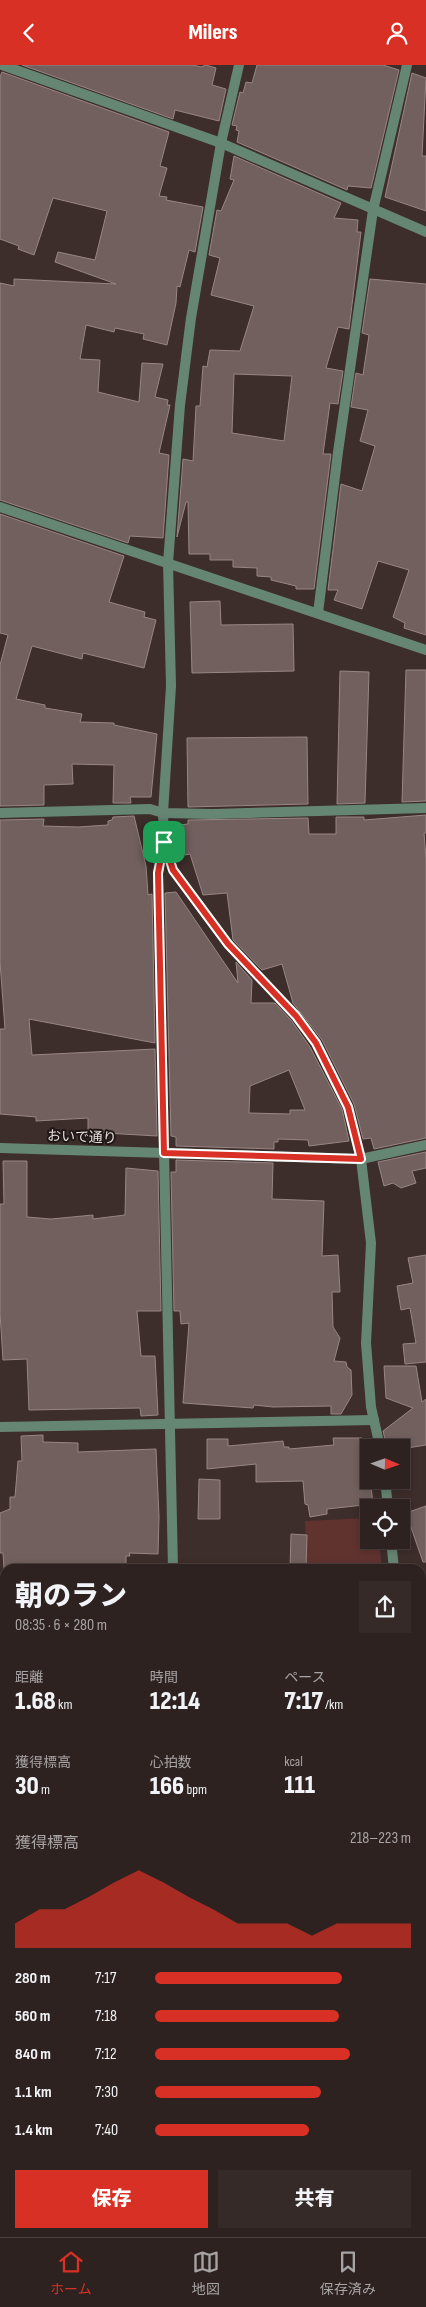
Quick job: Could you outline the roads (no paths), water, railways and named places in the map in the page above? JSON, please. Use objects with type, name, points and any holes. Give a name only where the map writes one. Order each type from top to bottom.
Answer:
[{"type":"street","points":[[2,65],[221,143],[426,232]]},
{"type":"street","points":[[173,1564],[158,873],[164,842],[163,813],[171,686],[168,563],[180,405],[191,318],[221,143],[239,65]]},
{"type":"street","points":[[318,613],[358,306],[373,210],[407,65]]},
{"type":"street","points":[[0,507],[426,649]]},
{"type":"street","points":[[0,813],[150,809],[163,813],[426,808]]},
{"type":"street","points":[[164,842],[173,870],[228,944],[296,1016],[316,1043],[348,1107],[361,1159],[371,1243],[366,1343],[374,1420],[378,1439]]},
{"type":"street","name":"おいで通り","points":[[0,1148],[361,1159],[426,1145]]},
{"type":"street","points":[[0,1427],[374,1420]]},
{"type":"street","points":[[392,1549],[393,1564]]}]
